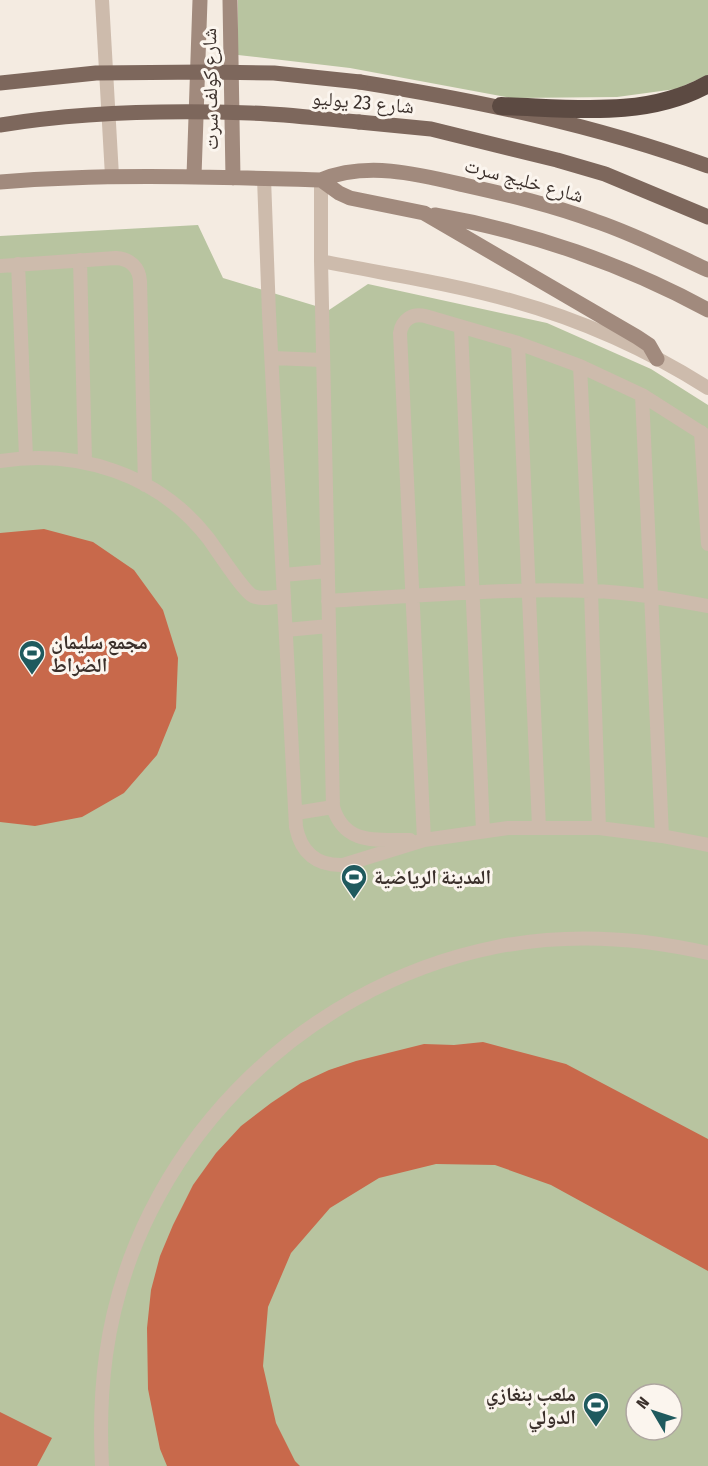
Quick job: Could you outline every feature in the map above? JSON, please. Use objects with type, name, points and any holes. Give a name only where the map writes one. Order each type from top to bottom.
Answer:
[{"type":"highway","points":[[501,106],[616,109],[656,104],[692,93],[708,84]]},
{"type":"main road","points":[[194,177],[200,0]]},
{"type":"main road","name":"شارع كولف سرت","points":[[230,0],[233,178]]},
{"type":"main road","name":"شارع 23 يوليو","points":[[0,83],[96,73],[205,72],[274,73],[360,82],[501,106],[604,132],[659,148],[708,166]]},
{"type":"main road","name":"شارع 23 يوليو","points":[[0,125],[94,116],[251,113],[431,129],[605,174],[708,217]]},
{"type":"main road","name":"شارع خليج سرت","points":[[321,180],[344,172],[369,170],[436,178],[530,200],[597,221],[708,270]]},
{"type":"main road","points":[[0,182],[112,176],[321,180],[350,198],[465,220],[555,246],[624,270],[708,310]]},
{"type":"main road","points":[[424,213],[637,337],[649,345],[657,359]]},
{"type":"lane","points":[[102,0],[112,176]]},
{"type":"lane","points":[[264,178],[296,813],[298,836],[302,846],[315,860],[344,864],[424,840],[483,831],[539,827],[599,828],[708,844]]},
{"type":"lane","points":[[321,180],[333,807],[342,826],[358,837],[424,840]]},
{"type":"lane","points":[[80,260],[85,461]]},
{"type":"lane","points":[[0,266],[80,260],[126,260],[136,268],[140,276],[145,485]]},
{"type":"lane","points":[[321,261],[461,288],[513,301],[565,318],[657,359],[708,388]]},
{"type":"lane","points":[[18,264],[26,457]]},
{"type":"lane","points":[[424,840],[400,333],[401,327],[408,318],[420,315],[518,344],[580,366],[642,395],[704,435],[708,544]]},
{"type":"lane","points":[[461,328],[483,831]]},
{"type":"lane","points":[[518,344],[539,827]]},
{"type":"lane","points":[[272,358],[323,360]]},
{"type":"lane","points":[[580,366],[599,828]]},
{"type":"lane","points":[[642,395],[662,836]]},
{"type":"lane","points":[[0,461],[46,457],[85,461],[119,472],[145,485],[182,511],[205,535],[248,592],[258,598],[284,597]]},
{"type":"lane","points":[[283,575],[328,571]]},
{"type":"lane","points":[[328,601],[530,590],[591,591],[650,596],[708,606]]},
{"type":"lane","points":[[286,630],[329,626]]},
{"type":"lane","points":[[296,813],[333,807]]},
{"type":"lane","points":[[102,1466],[102,1409],[106,1353],[116,1307],[136,1245],[151,1211],[190,1146],[212,1116],[264,1062],[293,1038],[356,998],[424,967],[470,953],[525,943],[571,938],[646,941],[708,953]]},
{"type":"green space","points":[[238,0],[708,0],[708,75],[676,89],[617,97],[511,98],[350,68],[238,55]]},
{"type":"green space","name":"المدينة الرياضية","points":[[198,225],[223,278],[329,310],[368,284],[547,323],[651,369],[708,405],[708,1466],[0,1466],[0,236]]},
{"type":"building","points":[[44,529],[93,542],[134,570],[163,610],[178,658],[176,708],[157,755],[124,793],[82,817],[35,826],[0,822],[0,533]]},
{"type":"building","points":[[483,1042],[566,1064],[708,1139],[708,1271],[551,1185],[495,1165],[436,1164],[379,1178],[330,1208],[291,1253],[268,1307],[263,1366],[276,1423],[295,1461],[300,1466],[167,1466],[160,1449],[148,1389],[147,1328],[151,1290],[160,1256],[173,1225],[193,1185],[216,1153],[241,1126],[271,1103],[301,1083],[329,1070],[424,1044],[454,1045]]},
{"type":"building","points":[[0,1412],[52,1438],[37,1466],[0,1466]]},
{"type":"place","name":"مجمع سليمان الضراط","points":[[32,676]]},
{"type":"place","name":"المدينة الرياضية","points":[[354,900]]},
{"type":"place","name":"ملعب بنغازي الدولي","points":[[596,1428]]}]
